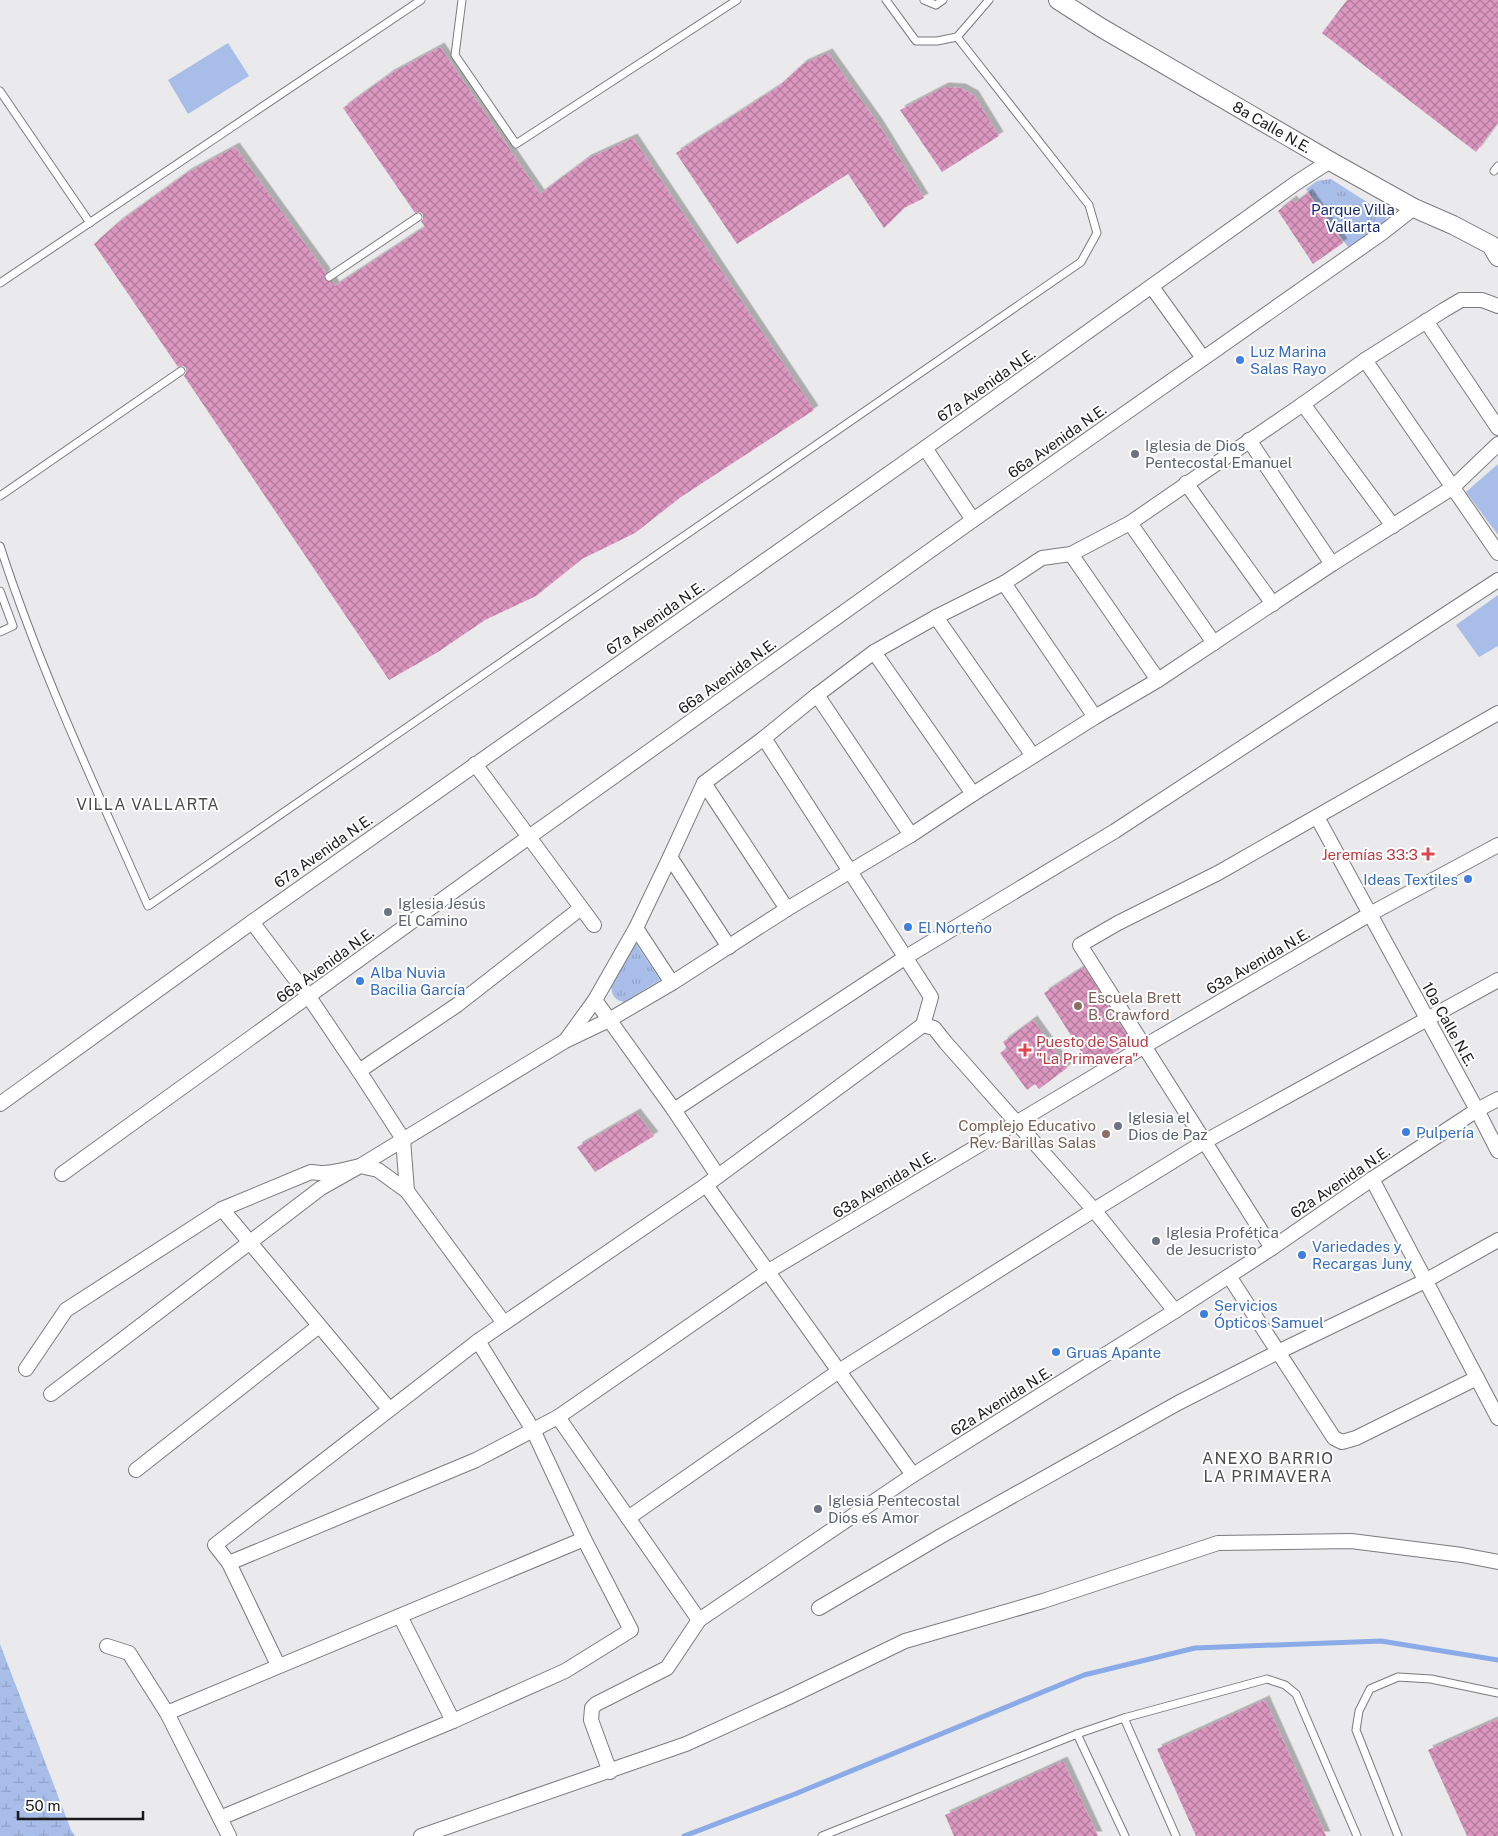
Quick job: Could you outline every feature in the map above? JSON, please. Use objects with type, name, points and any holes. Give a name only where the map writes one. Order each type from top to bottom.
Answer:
[{"type":"street","name":"8a Calle N.E.","points":[[1058,0],[1100,27],[1330,161],[1414,208],[1453,225],[1494,251]]},
{"type":"street","name":"67a Avenida N.E.","points":[[0,1104],[252,922],[925,448],[1296,183],[1330,161]]},
{"type":"street","name":"66a Avenida N.E.","points":[[62,1174],[972,520],[1382,233],[1414,208]]},
{"type":"street","points":[[1152,287],[1203,358]]},
{"type":"street","points":[[565,1041],[595,1000],[636,928],[704,783],[874,652],[936,617],[1004,583],[1042,558],[1071,554],[1130,523],[1365,360],[1460,300],[1482,300],[1498,306]]},
{"type":"street","points":[[1426,321],[1498,428]]},
{"type":"street","points":[[1365,360],[1498,553]]},
{"type":"street","points":[[1304,404],[1393,526]]},
{"type":"street","points":[[1249,440],[1332,564]]},
{"type":"street","points":[[51,1394],[321,1188],[360,1166],[401,1136],[565,1041],[610,1020],[911,835],[1095,717],[1158,680],[1332,564],[1452,488],[1498,444]]},
{"type":"street","points":[[925,448],[972,520]]},
{"type":"street","points":[[1186,483],[1274,604]]},
{"type":"street","points":[[1130,523],[1214,643]]},
{"type":"street","points":[[1071,554],[1158,680]]},
{"type":"street","points":[[674,1110],[906,957],[1115,831],[1498,580]]},
{"type":"street","points":[[1004,583],[1095,717]]},
{"type":"street","points":[[936,617],[1033,756]]},
{"type":"street","points":[[874,652],[973,794]]},
{"type":"street","points":[[816,695],[911,835]]},
{"type":"street","points":[[1272,1248],[1080,946],[1118,923],[1218,873],[1498,713]]},
{"type":"street","points":[[278,1665],[229,1563],[215,1545],[478,1340],[718,1176],[923,1025],[931,997],[764,738]]},
{"type":"street","points":[[475,764],[594,925]]},
{"type":"street","points":[[704,783],[788,909]]},
{"type":"street","name":"10a Calle N.E.","points":[[1317,817],[1498,1151]]},
{"type":"street","name":"63a Avenida N.E.","points":[[229,1563],[476,1460],[558,1417],[767,1272],[1143,1047],[1370,914],[1498,845]]},
{"type":"street","points":[[670,857],[729,947]]},
{"type":"street","points":[[359,1071],[457,1006],[581,908]]},
{"type":"street","points":[[252,922],[309,997],[401,1136],[406,1191]]},
{"type":"street","points":[[636,928],[672,982]]},
{"type":"street","points":[[628,1518],[839,1371],[1094,1210],[1204,1142],[1498,980]]},
{"type":"street","points":[[595,1000],[674,1110],[718,1176]]},
{"type":"street","points":[[923,1025],[934,1028],[1094,1210],[1175,1311]]},
{"type":"street","name":"62a Avenida N.E.","points":[[610,1772],[591,1720],[592,1708],[596,1704],[666,1668],[699,1620],[913,1475],[1175,1311],[1477,1110],[1498,1099]]},
{"type":"street","points":[[26,1369],[66,1310],[222,1209],[311,1172],[321,1174],[333,1173],[360,1166],[378,1170],[406,1191],[504,1322]]},
{"type":"street","points":[[1372,1179],[1498,1418]]},
{"type":"street","points":[[706,1184],[913,1475]]},
{"type":"street","points":[[222,1209],[390,1409]]},
{"type":"street","points":[[819,1608],[1178,1403],[1278,1352],[1426,1281],[1498,1240]]},
{"type":"street","points":[[1229,1276],[1334,1438],[1342,1442],[1349,1442],[1477,1378]]},
{"type":"street","points":[[136,1470],[319,1326]]},
{"type":"street","points":[[220,1818],[453,1721],[565,1671],[631,1630],[584,1539],[533,1430],[478,1340]]},
{"type":"street","points":[[558,1417],[699,1620]]},
{"type":"street","points":[[167,1713],[278,1665],[584,1539]]},
{"type":"street","points":[[421,1836],[610,1772],[686,1744],[905,1641],[1043,1602],[1218,1544],[1351,1541],[1462,1555],[1498,1562]]},
{"type":"street","points":[[400,1616],[453,1721]]},
{"type":"street","points":[[107,1646],[129,1653],[167,1713],[229,1836]]},
{"type":"lane","points":[[0,283],[421,0]]},
{"type":"lane","points":[[462,0],[455,55],[513,146],[737,0]]},
{"type":"lane","points":[[886,0],[916,41],[937,41],[957,37],[989,0]]},
{"type":"lane","points":[[924,0],[936,5],[943,0]]},
{"type":"lane","points":[[0,546],[17,599],[41,661],[148,906],[1081,262],[1097,233],[1089,205],[957,37]]},
{"type":"lane","points":[[0,91],[90,223]]},
{"type":"lane","points":[[329,277],[418,217]]},
{"type":"lane","points":[[0,496],[181,371]]},
{"type":"lane","points":[[0,592],[13,626],[0,632]]},
{"type":"lane","points":[[822,1836],[1077,1734],[1124,1718],[1267,1678],[1285,1685],[1296,1694],[1357,1836]]},
{"type":"lane","points":[[1398,1836],[1356,1730],[1359,1711],[1370,1689],[1398,1678],[1431,1679],[1498,1693]]},
{"type":"lane","points":[[1124,1718],[1176,1836]]},
{"type":"lane","points":[[1077,1734],[1125,1836]]},
{"type":"green space","points":[[228,43],[249,76],[188,114],[168,80]]},
{"type":"green space","name":"Parque Villa Vallarta","points":[[1331,179],[1387,215],[1385,223],[1348,247],[1306,189],[1317,181]]},
{"type":"green space","points":[[1498,464],[1498,535],[1466,492]]},
{"type":"green space","points":[[1498,595],[1498,646],[1479,657],[1456,625]]},
{"type":"green space","points":[[635,942],[660,980],[624,1002],[614,997],[611,986]]},
{"type":"green space","points":[[0,1644],[71,1830],[75,1836],[0,1836]]},
{"type":"building","points":[[1347,0],[1498,0],[1498,122],[1476,152],[1322,33]]},
{"type":"building","points":[[440,47],[540,194],[587,159],[633,138],[814,410],[681,497],[635,533],[582,559],[536,596],[485,620],[438,652],[389,680],[184,376],[186,368],[183,366],[178,367],[94,244],[119,222],[187,173],[235,147],[326,273],[325,280],[332,281],[335,286],[425,227],[421,221],[423,214],[420,212],[415,213],[343,108],[390,74]]},
{"type":"building","points":[[828,53],[879,125],[924,198],[904,208],[884,228],[848,174],[737,244],[676,153],[778,87],[803,64]]},
{"type":"building","points":[[944,87],[961,88],[974,95],[999,136],[942,172],[900,110]]},
{"type":"building","points":[[1308,193],[1343,243],[1313,264],[1278,211],[1292,200],[1295,203]]},
{"type":"building","points":[[1084,967],[1131,1042],[1091,1067],[1044,993]]},
{"type":"building","points":[[1033,1020],[1067,1068],[1039,1089],[1035,1084],[1027,1090],[1000,1053],[1007,1048],[1003,1042]]},
{"type":"building","points":[[636,1113],[654,1136],[595,1172],[577,1147]]},
{"type":"building","points":[[1265,1700],[1326,1836],[1196,1836],[1157,1749]]},
{"type":"building","points":[[1498,1719],[1498,1836],[1467,1836],[1428,1750]]},
{"type":"building","points":[[1063,1761],[1098,1836],[954,1836],[945,1815]]},
{"type":"waterway","points":[[684,1836],[795,1794],[1084,1675],[1195,1648],[1381,1641],[1498,1660]]},
{"type":"place","name":"Luz Marina Salas Rayo","points":[[1240,360]]},
{"type":"place","name":"Iglesia de Dios Pentecostal Emanuel","points":[[1135,454]]},
{"type":"place","name":"Jeremías 33:3","points":[[1428,854]]},
{"type":"place","name":"Ideas Textiles","points":[[1468,879]]},
{"type":"place","name":"Iglesia Jesús El Camino","points":[[388,912]]},
{"type":"place","name":"El Norteño","points":[[908,927]]},
{"type":"place","name":"Alba Nuvia Bacilia García","points":[[360,981]]},
{"type":"place","name":"Escuela Brett B. Crawford","points":[[1078,1006]]},
{"type":"place","name":"Puesto de Salud \"La Primavera\"","points":[[1025,1050]]},
{"type":"place","name":"Iglesia el Dios de Paz","points":[[1118,1126]]},
{"type":"place","name":"Pulpería","points":[[1406,1132]]},
{"type":"place","name":"Complejo Educativo Rev. Barillas Salas","points":[[1106,1134]]},
{"type":"place","name":"Iglesia Profética de Jesucristo","points":[[1156,1241]]},
{"type":"place","name":"Variedades y Recargas Juny","points":[[1302,1255]]},
{"type":"place","name":"Servicios Ópticos Samuel","points":[[1204,1314]]},
{"type":"place","name":"Gruas Apante","points":[[1056,1352]]},
{"type":"place","name":"Iglesia Pentecostal Dios es Amor","points":[[818,1509]]},
{"type":"district","name":"VILLA VALLARTA","points":[[148,804]]},
{"type":"district","name":"ANEXO BARRIO LA PRIMAVERA","points":[[1268,1467]]}]
